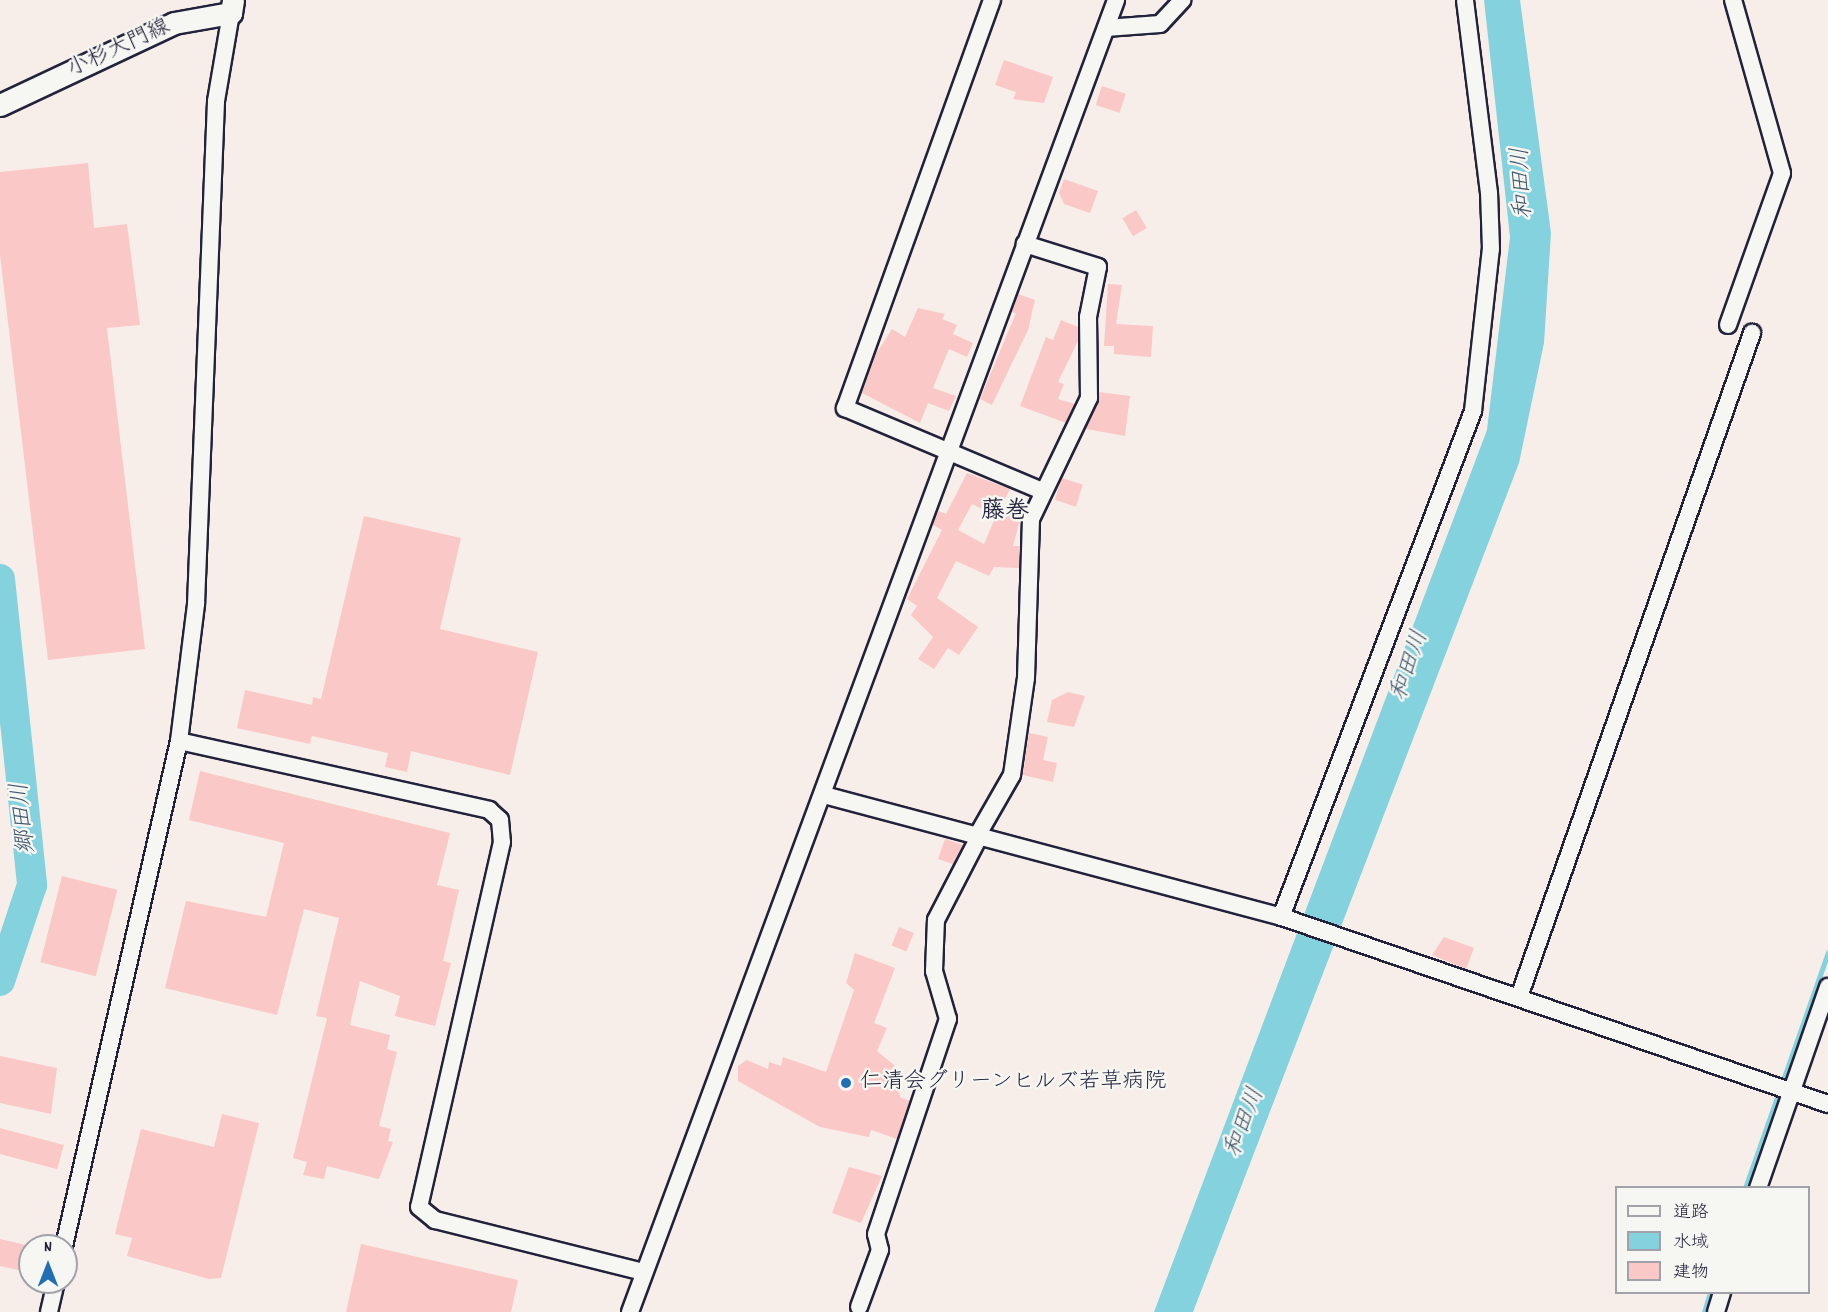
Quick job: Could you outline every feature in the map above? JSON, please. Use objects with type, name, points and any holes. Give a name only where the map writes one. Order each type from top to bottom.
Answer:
[{"type":"main road","name":"小杉大門線","points":[[0,105],[174,23],[232,6]]},
{"type":"street","points":[[992,0],[845,397],[845,408],[855,415],[948,450],[1042,490]]},
{"type":"street","points":[[630,1312],[824,795],[948,450],[1116,0]]},
{"type":"street","points":[[1106,28],[1160,24],[1182,0]]},
{"type":"street","points":[[1283,917],[1473,411],[1491,249],[1489,193],[1465,0]]},
{"type":"street","points":[[1728,325],[1782,174],[1733,0]]},
{"type":"street","points":[[67,1234],[179,741],[196,604],[216,101],[232,6]]},
{"type":"street","points":[[859,1307],[880,1250],[876,1234],[948,1019],[934,972],[936,920],[1012,774],[1026,678],[1027,539],[1042,490],[1089,398],[1088,317],[1098,267],[1025,244]]},
{"type":"street","points":[[1519,997],[1752,333]]},
{"type":"street","points":[[179,741],[489,810],[500,820],[502,842],[419,1208],[435,1220],[644,1272]]},
{"type":"street","points":[[824,795],[1283,917],[1828,1104]]},
{"type":"street","points":[[1759,1186],[1828,987]]},
{"type":"street","points":[[49,1312],[53,1294]]},
{"type":"street","points":[[1716,1312],[1722,1294]]},
{"type":"water","name":"和田川","points":[[1484,0],[1520,0],[1551,233],[1544,343],[1519,463],[1193,1312],[1154,1312],[1487,430],[1510,237]]},
{"type":"building","points":[[1004,60],[1053,77],[1044,103],[1013,99],[1016,92],[995,85]]},
{"type":"building","points":[[1102,86],[1126,94],[1120,113],[1096,105]]},
{"type":"building","points":[[88,163],[94,228],[127,224],[140,325],[107,328],[145,649],[48,660],[0,255],[0,172]]},
{"type":"building","points":[[1064,179],[1098,191],[1090,213],[1064,204],[1059,193]]},
{"type":"building","points":[[1136,210],[1147,228],[1133,236],[1122,218]]},
{"type":"building","points":[[1108,284],[1122,285],[1116,324],[1153,326],[1151,357],[1114,354],[1114,346],[1104,346]]},
{"type":"building","points":[[1018,294],[1035,300],[1028,330],[992,405],[980,399],[1016,313],[1012,312]]},
{"type":"building","points":[[918,308],[945,314],[942,319],[957,325],[953,334],[973,343],[967,357],[949,349],[933,388],[956,396],[949,411],[928,403],[920,423],[862,393],[876,354],[892,329],[905,337]]},
{"type":"building","points":[[1061,320],[1078,327],[1078,341],[1058,382],[1064,384],[1058,399],[1075,404],[1066,423],[1020,406],[1046,337],[1053,340]]},
{"type":"building","points":[[1099,392],[1130,396],[1125,436],[1086,429]]},
{"type":"building","points":[[967,473],[1010,489],[999,511],[1020,520],[1013,546],[1020,546],[1019,568],[994,567],[989,576],[956,561],[937,598],[978,627],[959,655],[948,648],[934,669],[918,659],[933,637],[911,615],[917,606],[907,599],[942,530],[933,525],[935,518],[939,511],[946,514]],"holes":[[[972,504],[996,516],[984,544],[958,530]]]},
{"type":"building","points":[[1062,478],[1083,485],[1076,507],[1055,500]]},
{"type":"building","points":[[364,516],[461,538],[440,629],[538,652],[510,775],[411,751],[407,772],[385,767],[388,753],[312,736],[310,744],[237,728],[245,690],[312,705],[313,697],[321,699]]},
{"type":"building","points":[[1068,692],[1085,696],[1074,727],[1047,722],[1052,700]]},
{"type":"building","points":[[1029,733],[1048,737],[1043,760],[1057,763],[1053,782],[1023,775]]},
{"type":"building","points":[[200,771],[450,833],[437,885],[459,890],[443,961],[451,963],[435,1026],[395,1016],[400,996],[360,981],[350,1025],[390,1035],[387,1049],[397,1052],[379,1126],[391,1129],[388,1141],[393,1142],[379,1179],[327,1166],[324,1179],[303,1175],[307,1162],[293,1158],[327,1018],[316,1016],[339,918],[304,909],[277,1015],[165,988],[186,901],[266,917],[284,843],[189,820]]},
{"type":"building","points":[[945,839],[963,845],[953,864],[938,859]]},
{"type":"building","points":[[62,876],[117,890],[96,976],[40,962]]},
{"type":"building","points":[[899,927],[914,933],[906,952],[892,946]]},
{"type":"building","points":[[1444,937],[1474,948],[1466,969],[1432,955]]},
{"type":"building","points":[[855,953],[895,968],[874,1023],[887,1028],[877,1051],[894,1065],[900,1097],[910,1101],[897,1139],[871,1130],[869,1137],[820,1127],[738,1081],[738,1066],[747,1060],[768,1069],[769,1062],[781,1066],[783,1057],[826,1072],[854,990],[846,983]]},
{"type":"building","points":[[0,1056],[57,1068],[51,1114],[0,1103]]},
{"type":"building","points":[[222,1114],[259,1123],[221,1278],[209,1279],[127,1256],[132,1238],[115,1234],[141,1129],[214,1147]]},
{"type":"building","points":[[0,1128],[64,1145],[57,1169],[0,1154]]},
{"type":"building","points":[[849,1167],[882,1176],[861,1223],[832,1213]]},
{"type":"building","points":[[0,1239],[18,1243],[18,1270],[0,1266]]},
{"type":"building","points":[[361,1244],[518,1280],[511,1312],[346,1312]]},
{"type":"waterway","name":"郷田川","points":[[0,579],[32,885],[0,981]]},
{"type":"waterway","points":[[1746,1186],[1828,952]]},
{"type":"waterway","points":[[1704,1312],[1709,1294]]},
{"type":"place","name":"仁清会グリーンヒルズ若草病院","points":[[846,1083]]},
{"type":"district","name":"藤巻","points":[[1005,513]]}]
